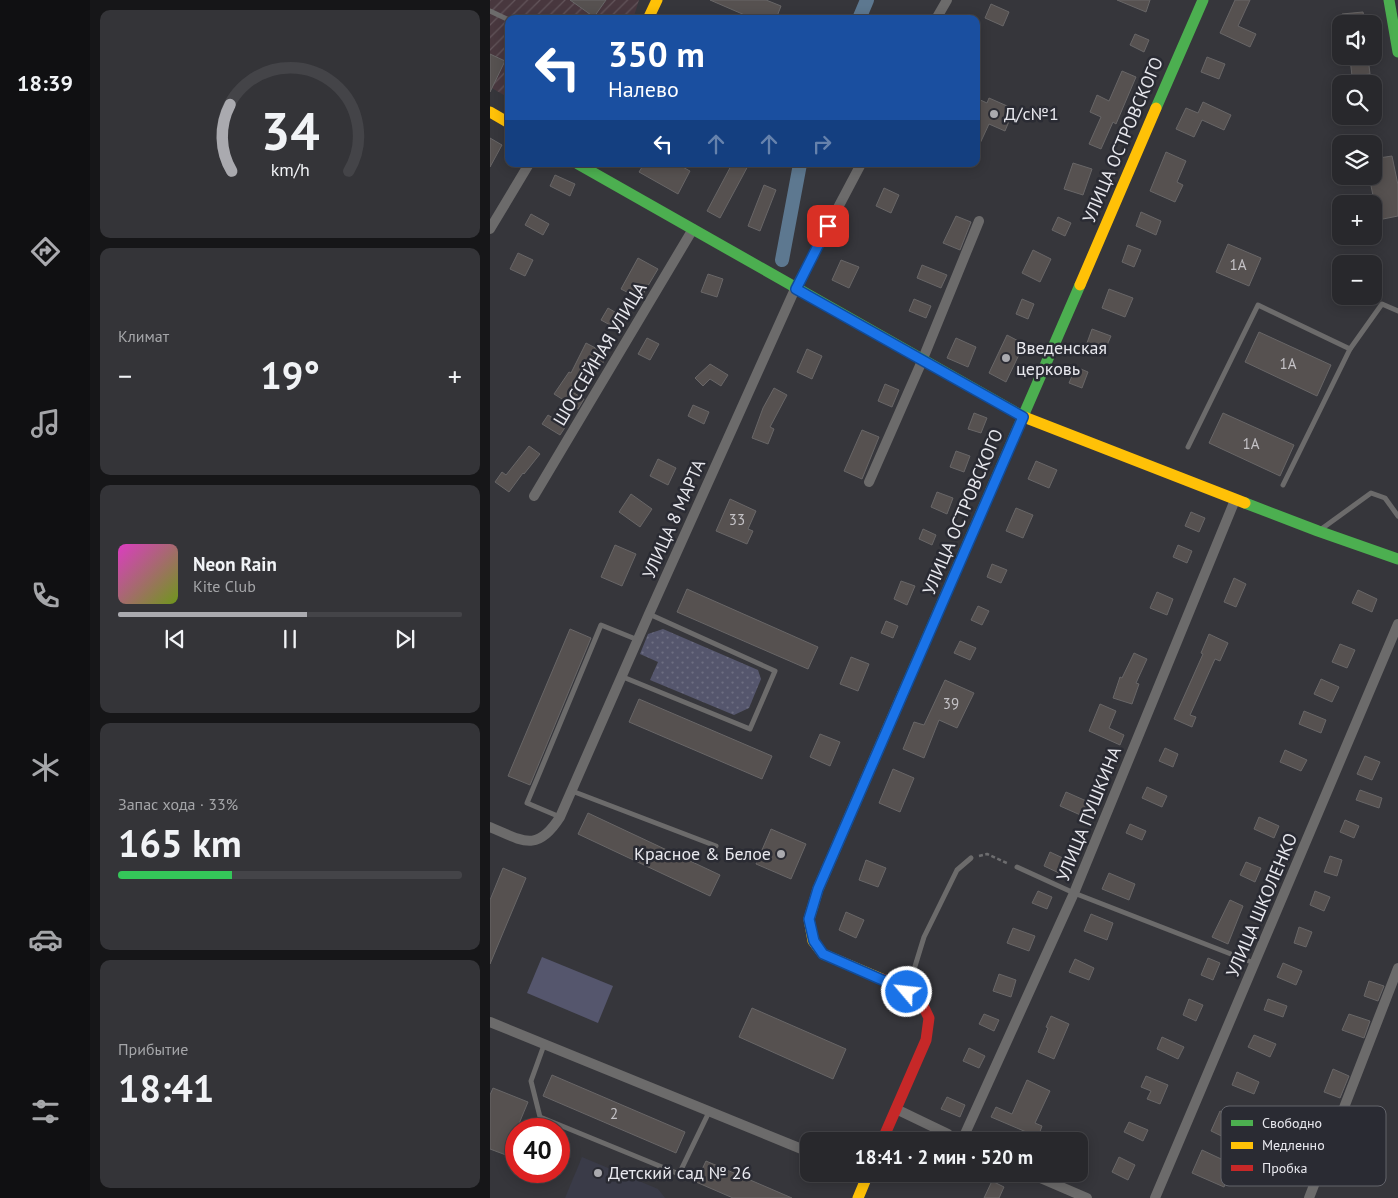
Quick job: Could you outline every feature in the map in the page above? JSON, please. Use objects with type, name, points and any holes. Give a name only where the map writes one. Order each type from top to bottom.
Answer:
[{"type":"street","points":[[650,15],[657,0]]},
{"type":"street","points":[[938,15],[947,0]]},
{"type":"street","name":"УЛИЦА ОСТРОВСКОГО","points":[[886,1132],[926,1040],[929,1018],[920,1000],[907,992],[823,954],[814,941],[809,919],[818,889],[1203,0]]},
{"type":"street","points":[[1389,0],[1398,52]]},
{"type":"street","points":[[490,112],[505,121]]},
{"type":"street","points":[[490,229],[527,167]]},
{"type":"street","points":[[583,167],[1023,417],[1318,532],[1398,559]]},
{"type":"street","name":"УЛИЦА 8 МАРТА","points":[[490,827],[522,840],[539,840],[551,832],[560,817],[648,614],[796,289],[859,167]]},
{"type":"street","points":[[869,482],[922,361],[979,221]]},
{"type":"street","name":"ШОССЕЙНАЯ УЛИЦА","points":[[534,496],[693,230]]},
{"type":"street","name":"УЛИЦА ПУШКИНА","points":[[966,1132],[1074,893],[1235,500]]},
{"type":"street","name":"УЛИЦА ШКОЛЕНКО","points":[[1155,1198],[1398,624]]},
{"type":"street","points":[[1345,1106],[1398,968]]},
{"type":"street","points":[[490,1022],[800,1148]]},
{"type":"street","points":[[896,1108],[944,1132]]},
{"type":"street","points":[[858,1198],[863,1182]]},
{"type":"street","points":[[1050,1182],[1087,1198]]},
{"type":"street","points":[[1309,1198],[1314,1186]]},
{"type":"lane","points":[[490,11],[505,18]]},
{"type":"lane","points":[[1283,485],[1350,349],[1382,304],[1398,311]]},
{"type":"lane","points":[[1188,447],[1258,306],[1350,349]]},
{"type":"lane","points":[[1318,532],[1371,493],[1385,498],[1398,516]]},
{"type":"lane","points":[[622,677],[750,730],[775,671],[648,614]]},
{"type":"lane","points":[[560,817],[527,803],[602,625],[638,640]]},
{"type":"lane","points":[[572,790],[716,846]]},
{"type":"lane","points":[[907,992],[924,937],[957,870],[971,858]]},
{"type":"lane","points":[[1016,867],[1074,893],[1255,963]]},
{"type":"lane","points":[[544,1045],[531,1081],[540,1117],[679,1174],[709,1112]]},
{"type":"path","points":[[971,858],[987,854],[1016,867]]},
{"type":"shaded area","points":[[490,0],[639,0],[634,15],[505,15],[505,96],[490,87]]},
{"type":"shaded area","points":[[663,629],[758,670],[761,679],[749,708],[734,715],[650,680],[658,662],[640,654],[648,634]]},
{"type":"shaded area","points":[[542,957],[613,986],[598,1023],[527,993]]},
{"type":"shaded area","name":"Детский сад № 26","points":[[582,1157],[658,1189],[665,1198],[565,1198]]},
{"type":"building","points":[[570,0],[606,0],[595,15],[591,15]]},
{"type":"building","points":[[710,0],[766,0],[781,6],[778,15],[745,15]]},
{"type":"building","points":[[1117,0],[1150,0],[1146,12]]},
{"type":"building","points":[[1235,0],[1250,0],[1238,26],[1256,34],[1250,47],[1220,33]]},
{"type":"building","points":[[991,4],[1009,12],[1003,26],[985,18]]},
{"type":"building","points":[[1363,12],[1364,15],[1342,15]]},
{"type":"building","points":[[1135,34],[1149,40],[1144,52],[1130,45]]},
{"type":"building","points":[[490,54],[505,61],[490,92]]},
{"type":"building","points":[[1207,57],[1225,64],[1219,79],[1201,72]]},
{"type":"building","points":[[1351,65],[1369,65],[1370,74],[1352,75]]},
{"type":"building","points":[[1122,71],[1136,77],[1116,124],[1113,122],[1101,149],[1089,144],[1101,117],[1090,112],[1097,95],[1109,101]]},
{"type":"building","name":"Д/с№1","points":[[989,98],[1014,109],[1005,131],[989,124],[980,143],[980,100],[987,103]]},
{"type":"building","points":[[1203,102],[1231,115],[1224,130],[1202,120],[1194,137],[1176,129],[1186,108],[1198,113]]},
{"type":"building","points":[[490,138],[502,145],[490,167]]},
{"type":"building","points":[[1166,152],[1186,161],[1177,182],[1183,185],[1175,202],[1150,191]]},
{"type":"building","points":[[1392,156],[1398,185],[1398,216],[1382,219],[1382,195],[1373,195],[1371,185],[1382,185],[1382,158]]},
{"type":"building","points":[[1073,163],[1092,169],[1083,195],[1064,189]]},
{"type":"building","points":[[642,167],[683,167],[690,171],[678,194],[639,172]]},
{"type":"building","points":[[730,167],[747,167],[720,218],[707,211]]},
{"type":"building","points":[[555,175],[575,184],[570,196],[550,186]]},
{"type":"building","points":[[764,185],[776,190],[760,231],[748,226]]},
{"type":"building","points":[[884,188],[899,195],[891,213],[876,206]]},
{"type":"building","points":[[1141,212],[1161,221],[1156,235],[1136,226]]},
{"type":"building","points":[[531,214],[549,224],[543,235],[525,225]]},
{"type":"building","points":[[956,216],[971,222],[960,250],[943,243]]},
{"type":"building","points":[[1058,217],[1071,223],[1065,236],[1052,230]]},
{"type":"building","points":[[1228,244],[1261,258],[1249,286],[1216,272]]},
{"type":"building","points":[[1128,245],[1141,250],[1134,267],[1122,262]]},
{"type":"building","points":[[1033,250],[1051,259],[1040,282],[1022,273]]},
{"type":"building","points":[[518,253],[533,260],[525,276],[510,269]]},
{"type":"building","points":[[638,258],[658,269],[640,299],[621,289]]},
{"type":"building","points":[[841,260],[859,267],[849,288],[832,280]]},
{"type":"building","points":[[922,265],[947,275],[941,288],[917,278]]},
{"type":"building","points":[[708,274],[723,279],[717,297],[701,292]]},
{"type":"building","points":[[1109,289],[1133,298],[1125,317],[1102,308]]},
{"type":"building","points":[[914,299],[931,306],[926,318],[909,311]]},
{"type":"building","points":[[1022,299],[1034,304],[1028,319],[1016,314]]},
{"type":"building","points":[[608,308],[627,319],[621,331],[601,320]]},
{"type":"building","points":[[1092,329],[1111,336],[1105,350],[1087,343]]},
{"type":"building","points":[[1259,332],[1331,365],[1317,396],[1245,362]]},
{"type":"building","name":"Введенская церковь","points":[[1007,335],[1024,344],[1006,382],[989,373]]},
{"type":"building","points":[[647,338],[659,344],[650,360],[638,354]]},
{"type":"building","points":[[956,338],[976,347],[968,367],[947,358]]},
{"type":"building","points":[[586,343],[607,354],[600,369],[587,362],[569,390],[584,399],[578,409],[554,394],[569,372],[571,373]]},
{"type":"building","points":[[807,349],[822,356],[812,379],[797,372]]},
{"type":"building","points":[[710,364],[728,375],[721,386],[710,379],[703,386],[695,378]]},
{"type":"building","points":[[1076,367],[1088,372],[1082,388],[1069,383]]},
{"type":"building","points":[[885,384],[899,390],[892,407],[878,401]]},
{"type":"building","points":[[774,388],[787,395],[770,427],[774,429],[768,444],[752,438],[763,408]]},
{"type":"building","points":[[693,405],[709,412],[704,424],[688,416]]},
{"type":"building","points":[[974,413],[987,418],[981,433],[968,429]]},
{"type":"building","points":[[1223,413],[1294,445],[1280,476],[1209,443]]},
{"type":"building","points":[[548,415],[566,426],[560,435],[542,424]]},
{"type":"building","points":[[862,430],[879,437],[862,479],[844,471]]},
{"type":"building","points":[[529,446],[540,454],[509,492],[495,482],[502,472],[506,475]]},
{"type":"building","points":[[956,451],[970,456],[964,472],[950,467]]},
{"type":"building","points":[[658,459],[676,468],[668,485],[650,476]]},
{"type":"building","points":[[1036,461],[1057,470],[1049,488],[1028,479]]},
{"type":"building","points":[[937,492],[953,498],[947,514],[931,507]]},
{"type":"building","points":[[631,494],[652,509],[640,527],[619,512]]},
{"type":"building","points":[[730,499],[756,511],[748,529],[753,531],[747,544],[716,531]]},
{"type":"building","points":[[1016,508],[1033,515],[1023,538],[1006,531]]},
{"type":"building","points":[[1191,512],[1205,518],[1199,532],[1185,526]]},
{"type":"building","points":[[923,529],[936,535],[932,545],[919,539]]},
{"type":"building","points":[[615,545],[636,554],[622,586],[601,577]]},
{"type":"building","points":[[1178,545],[1192,551],[1187,563],[1173,557]]},
{"type":"building","points":[[992,564],[1007,570],[1001,583],[987,577]]},
{"type":"building","points":[[1234,578],[1246,584],[1236,607],[1224,602]]},
{"type":"building","points":[[901,581],[915,586],[907,605],[894,599]]},
{"type":"building","points":[[687,589],[818,647],[808,669],[677,612]]},
{"type":"building","points":[[1358,590],[1377,599],[1372,612],[1352,603]]},
{"type":"building","points":[[1157,592],[1173,599],[1167,615],[1150,608]]},
{"type":"building","points":[[978,606],[989,611],[982,625],[971,620]]},
{"type":"building","points":[[886,621],[898,626],[893,638],[881,633]]},
{"type":"building","points":[[570,629],[591,638],[530,785],[508,776]]},
{"type":"building","points":[[1209,634],[1228,643],[1220,661],[1215,659],[1190,715],[1196,717],[1192,727],[1174,719],[1203,654],[1201,653]]},
{"type":"building","points":[[960,641],[976,648],[970,660],[954,653]]},
{"type":"building","points":[[1340,644],[1355,650],[1347,668],[1332,662]]},
{"type":"building","points":[[1134,653],[1147,659],[1136,683],[1139,684],[1132,704],[1113,698],[1120,677],[1122,678]]},
{"type":"building","points":[[851,657],[869,664],[858,691],[840,684]]},
{"type":"building","points":[[1321,679],[1339,687],[1332,702],[1314,694]]},
{"type":"building","points":[[945,680],[974,693],[957,728],[939,720],[924,758],[903,749],[914,722],[924,725]]},
{"type":"building","points":[[639,699],[772,756],[762,779],[629,722]]},
{"type":"building","points":[[1100,704],[1116,711],[1109,728],[1124,735],[1120,745],[1089,731]]},
{"type":"building","points":[[1304,711],[1326,720],[1321,733],[1299,724]]},
{"type":"building","points":[[820,734],[840,742],[830,766],[810,757]]},
{"type":"building","points":[[1165,748],[1178,754],[1173,767],[1159,761]]},
{"type":"building","points":[[1285,750],[1307,760],[1301,771],[1280,762]]},
{"type":"building","points":[[1365,756],[1380,762],[1372,780],[1357,774]]},
{"type":"building","points":[[893,769],[914,778],[900,812],[879,803]]},
{"type":"building","points":[[1147,787],[1167,796],[1162,807],[1142,798]]},
{"type":"building","points":[[1360,790],[1382,798],[1379,808],[1356,800]]},
{"type":"building","points":[[1066,792],[1091,803],[1085,817],[1060,806]]},
{"type":"building","points":[[588,813],[720,875],[710,896],[578,834]]},
{"type":"building","points":[[1259,817],[1279,826],[1274,838],[1254,829]]},
{"type":"building","points":[[1345,820],[1359,826],[1354,838],[1340,832]]},
{"type":"building","points":[[1130,824],[1146,831],[1142,840],[1126,833]]},
{"type":"building","name":"Красное & Белое","points":[[771,829],[806,844],[791,879],[756,864]]},
{"type":"building","points":[[1050,852],[1065,859],[1059,873],[1044,866]]},
{"type":"building","points":[[1330,856],[1342,860],[1337,876],[1324,872]]},
{"type":"building","points":[[866,860],[886,868],[878,887],[859,880]]},
{"type":"building","points":[[1246,862],[1261,868],[1255,882],[1240,875]]},
{"type":"building","points":[[503,868],[526,878],[490,964],[490,900]]},
{"type":"building","points":[[1109,873],[1135,884],[1129,900],[1102,889]]},
{"type":"building","points":[[1038,891],[1052,897],[1047,909],[1032,903]]},
{"type":"building","points":[[1315,891],[1330,897],[1324,911],[1310,905]]},
{"type":"building","points":[[1230,900],[1243,906],[1228,944],[1212,937]]},
{"type":"building","points":[[846,912],[864,920],[856,938],[839,930]]},
{"type":"building","points":[[1091,914],[1113,923],[1107,940],[1084,931]]},
{"type":"building","points":[[1299,927],[1312,932],[1306,947],[1294,943]]},
{"type":"building","points":[[1013,928],[1035,936],[1029,951],[1007,943]]},
{"type":"building","points":[[1208,958],[1220,963],[1213,980],[1201,975]]},
{"type":"building","points":[[1075,959],[1094,968],[1089,980],[1069,972]]},
{"type":"building","points":[[1283,963],[1302,971],[1296,985],[1277,977]]},
{"type":"building","points":[[999,974],[1016,980],[1011,997],[993,991]]},
{"type":"building","points":[[1369,981],[1384,986],[1378,1001],[1364,996]]},
{"type":"building","points":[[1189,999],[1203,1005],[1196,1021],[1183,1015]]},
{"type":"building","points":[[1268,999],[1287,1006],[1283,1017],[1264,1010]]},
{"type":"building","points":[[752,1008],[846,1049],[833,1079],[739,1037]]},
{"type":"building","points":[[984,1014],[999,1020],[994,1031],[979,1024]]},
{"type":"building","points":[[1349,1014],[1370,1021],[1364,1038],[1342,1030]]},
{"type":"building","points":[[1051,1016],[1069,1024],[1054,1059],[1038,1052]]},
{"type":"building","points":[[1254,1035],[1276,1044],[1270,1057],[1248,1047]]},
{"type":"building","points":[[1162,1037],[1184,1047],[1178,1059],[1157,1049]]},
{"type":"building","points":[[969,1048],[985,1056],[979,1068],[963,1061]]},
{"type":"building","points":[[1333,1069],[1349,1076],[1340,1098],[1324,1092]]},
{"type":"building","points":[[1237,1072],[1259,1082],[1254,1094],[1232,1085]]},
{"type":"building","points":[[552,1075],[685,1132],[676,1153],[543,1096]]},
{"type":"building","points":[[1146,1076],[1168,1085],[1160,1104],[1147,1099],[1151,1091],[1141,1087]]},
{"type":"building","points":[[1027,1080],[1050,1091],[1035,1123],[1042,1126],[1040,1132],[1026,1132],[991,1117],[996,1107],[1012,1114]]},
{"type":"building","points":[[493,1088],[528,1102],[521,1118],[505,1118],[505,1155],[490,1149],[490,1095]]},
{"type":"building","points":[[947,1097],[965,1105],[960,1117],[941,1109]]},
{"type":"building","points":[[1220,1111],[1221,1111],[1221,1136],[1211,1131]]},
{"type":"building","points":[[1129,1122],[1148,1130],[1143,1141],[1124,1132]]},
{"type":"building","points":[[1202,1150],[1221,1159],[1221,1186],[1192,1173]]},
{"type":"building","points":[[1119,1157],[1135,1165],[1128,1180],[1112,1172]]},
{"type":"building","points":[[706,1161],[792,1198],[733,1198],[696,1182]]},
{"type":"building","points":[[992,1182],[1004,1187],[999,1198],[984,1198]]},
{"type":"waterway","points":[[861,15],[867,0]]},
{"type":"waterway","points":[[782,260],[799,167]]},
{"type":"traffic: fast","points":[[1156,108],[1203,0]]},
{"type":"traffic: fast","points":[[1389,0],[1398,52]]},
{"type":"traffic: fast","points":[[583,167],[1024,417]]},
{"type":"traffic: fast","points":[[903,693],[1080,285]]},
{"type":"traffic: fast","points":[[1245,503],[1398,559]]},
{"type":"traffic: slow","points":[[650,15],[657,0]]},
{"type":"traffic: slow","points":[[1080,285],[1156,108]]},
{"type":"traffic: slow","points":[[490,112],[505,121]]},
{"type":"traffic: slow","points":[[1024,417],[1245,503]]},
{"type":"traffic: slow","points":[[882,979],[823,954],[813,941],[809,919],[818,889],[903,693]]},
{"type":"traffic: slow","points":[[858,1198],[865,1182]]},
{"type":"traffic: jam","points":[[882,979],[896,985],[921,1001],[929,1018],[926,1040],[886,1132]]},
{"type":"place","name":"Д/с№1","points":[[994,114]]},
{"type":"place","name":"Введенская церковь","points":[[1006,358]]},
{"type":"place","name":"Красное & Белое","points":[[781,854]]},
{"type":"place","name":"Детский сад № 26","points":[[598,1173]]},
{"type":"route","points":[[828,226],[796,289],[1023,417],[818,889],[809,919],[814,941],[823,954],[907,992]]}]
